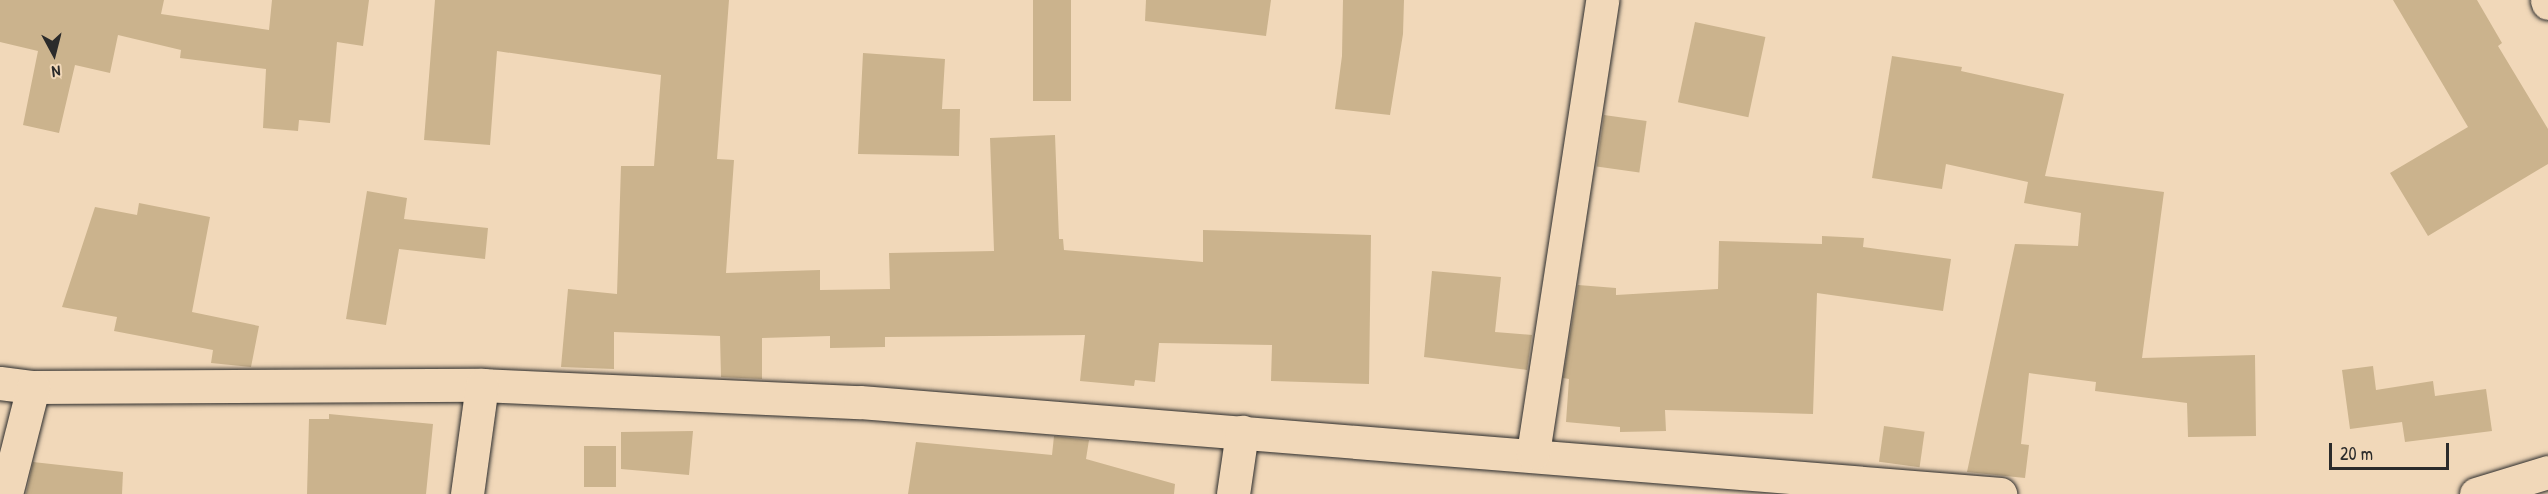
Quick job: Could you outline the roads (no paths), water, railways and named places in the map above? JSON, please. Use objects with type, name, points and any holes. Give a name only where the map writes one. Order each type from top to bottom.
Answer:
[{"type":"street","points":[[1533,453],[1602,0]]},
{"type":"street","points":[[0,383],[33,387],[482,385],[860,402],[1533,453],[2000,494]]},
{"type":"street","points":[[467,494],[482,385]]},
{"type":"street","points":[[6,494],[33,387]]},
{"type":"street","points":[[1233,494],[1242,432]]},
{"type":"street","points":[[2476,494],[2548,472]]}]
